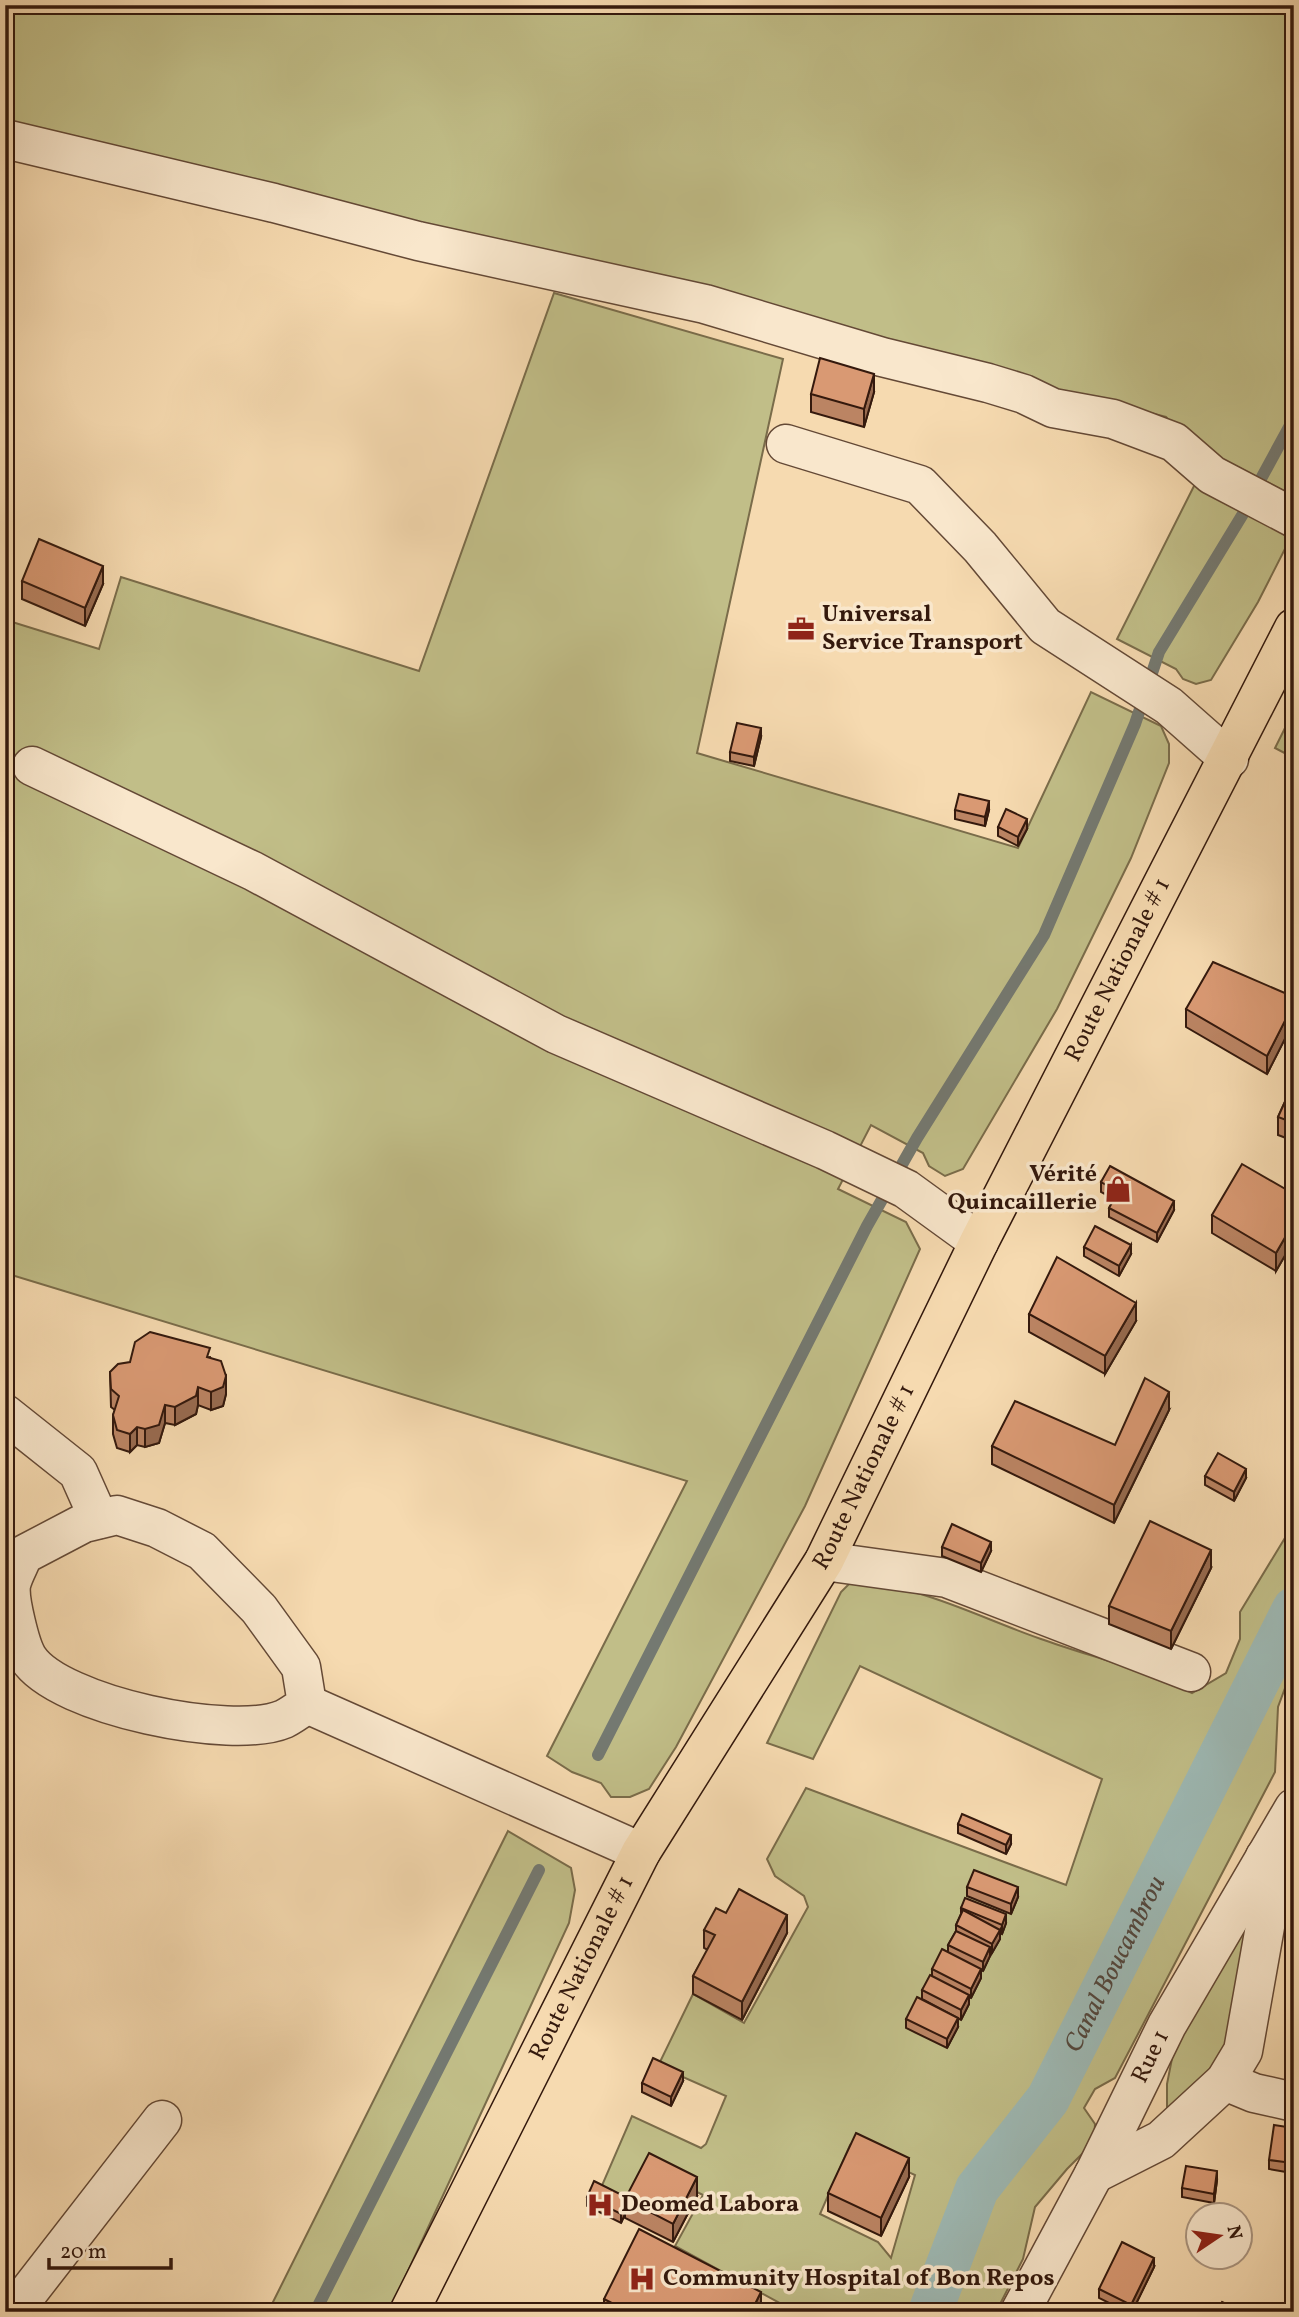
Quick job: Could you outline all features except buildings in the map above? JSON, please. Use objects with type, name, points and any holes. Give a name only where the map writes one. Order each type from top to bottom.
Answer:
[{"type":"main road","name":"Route Nationale # 1","points":[[410,2312],[641,1852],[824,1562],[979,1242],[1294,628]]},
{"type":"street","points":[[5,139],[274,203],[418,241],[705,304],[882,358],[988,383],[1024,394],[1053,408],[1113,419],[1174,442],[1212,475],[1294,518]]},
{"type":"street","points":[[786,444],[919,485],[981,547],[1045,626],[1103,666],[1169,706],[1229,759]]},
{"type":"street","points":[[32,766],[253,872],[556,1034],[906,1189],[979,1242]]},
{"type":"street","points":[[5,1415],[78,1472],[99,1519]]},
{"type":"street","points":[[117,1515],[158,1528],[202,1551],[259,1609],[301,1667],[307,1704],[283,1719],[230,1726],[146,1715],[71,1693],[28,1658],[15,1618],[11,1586],[23,1555],[84,1523],[117,1515]]},
{"type":"street","points":[[824,1562],[947,1578],[1191,1672]]},
{"type":"street","points":[[307,1704],[641,1852]]},
{"type":"street","name":"Rue 1","points":[[1020,2312],[1094,2174],[1167,2025],[1294,1808]]},
{"type":"street","points":[[1094,2174],[1161,2140],[1224,2081],[1243,2051],[1280,1925],[1265,1855]]},
{"type":"street","points":[[1224,2081],[1254,2093],[1294,2102]]},
{"type":"street","points":[[13,2312],[162,2120]]},
{"type":"shaded area","points":[[5,5],[1294,5],[1294,496],[1185,440],[1166,417],[5,124]]},
{"type":"shaded area","points":[[554,293],[783,359],[697,753],[1018,848],[1091,692],[1161,726],[1169,744],[1169,763],[1131,858],[1057,1009],[963,1169],[945,1176],[929,1166],[923,1153],[871,1125],[838,1189],[906,1222],[920,1249],[805,1506],[676,1747],[649,1789],[630,1797],[611,1797],[601,1783],[572,1772],[547,1756],[687,1481],[5,1273],[5,630],[9,621],[99,649],[121,577],[419,671]]},
{"type":"shaded area","points":[[1195,484],[1289,524],[1291,537],[1258,602],[1211,680],[1196,684],[1183,679],[1176,669],[1117,639]]},
{"type":"shaded area","points":[[1294,710],[1294,758],[1275,748]]},
{"type":"shaded area","points":[[1294,1523],[1294,1597],[1044,2095],[971,2190],[924,2312],[796,2312],[675,2246],[703,2195],[647,2167],[626,2205],[600,2190],[632,2116],[701,2148],[706,2144],[726,2096],[658,2066],[693,1994],[744,2023],[808,1907],[804,1896],[775,1876],[767,1859],[806,1788],[1066,1885],[1102,1779],[860,1666],[813,1759],[767,1743],[841,1592],[851,1582],[900,1588],[924,1595],[1041,1639],[1155,1677],[1192,1693],[1226,1673],[1240,1639],[1240,1612]],"holes":[[[850,2145],[915,2175],[891,2258],[878,2242],[820,2214]]]},
{"type":"shaded area","points":[[1294,1638],[1294,1664],[1278,1707],[1275,1772],[1115,2078],[1095,2089],[1084,2108],[1095,2124],[1094,2142],[1035,2207],[1023,2259],[996,2312],[938,2312],[981,2195],[1056,2105],[1254,1710]]},
{"type":"shaded area","points":[[508,1831],[571,1868],[575,1890],[569,1923],[389,2312],[268,2312]]},
{"type":"shaded area","points":[[1241,1934],[1248,1934],[1232,2051],[1167,2109],[1167,2084],[1176,2038]]},
{"type":"waterway","points":[[1257,486],[1294,418]]},
{"type":"waterway","points":[[598,1755],[867,1226],[917,1138],[1044,935],[1135,724],[1159,652],[1249,504]]},
{"type":"waterway","name":"Canal Boucambrou","points":[[930,2312],[977,2189],[1048,2099],[1294,1609]]},
{"type":"waterway","points":[[315,2312],[539,1870]]},
{"type":"place","name":"Universal Service Transport","points":[[801,629]]},
{"type":"place","name":"Vérité Quincaillerie","points":[[1118,1189]]},
{"type":"place","name":"Deomed Labora","points":[[600,2205]]},
{"type":"place","name":"Community Hospital of Bon Repos","points":[[642,2279]]}]
